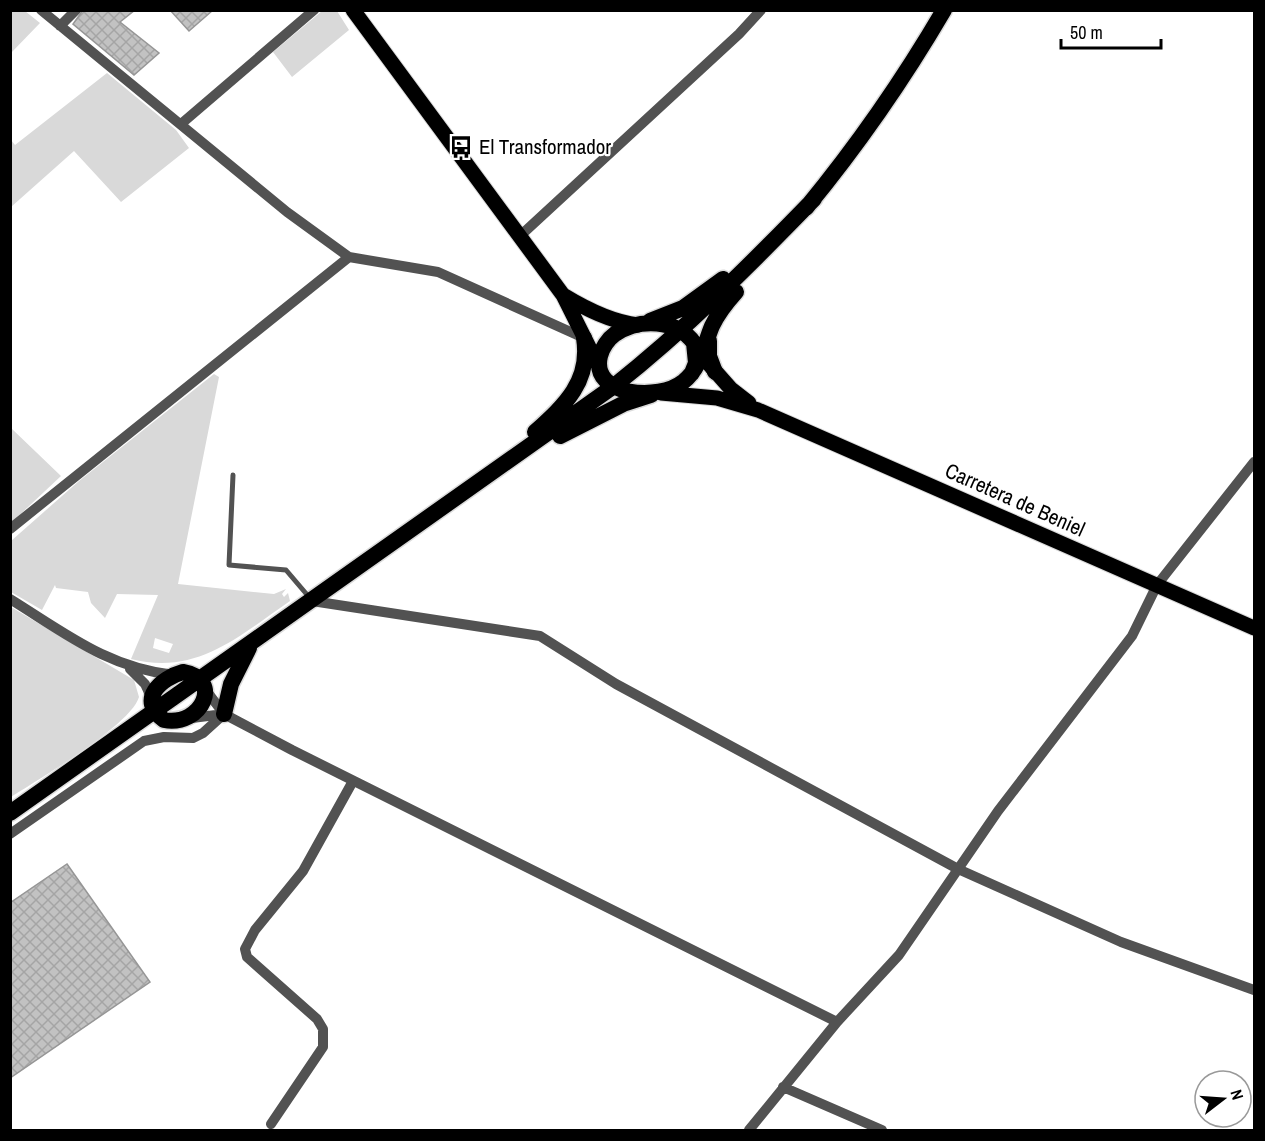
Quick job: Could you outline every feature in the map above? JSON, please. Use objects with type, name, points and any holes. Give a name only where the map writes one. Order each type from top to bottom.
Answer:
[{"type":"highway","points":[[10,813],[135,725],[154,706],[202,685],[255,640],[614,386],[697,341],[871,125],[914,62],[944,10]]},
{"type":"highway","points":[[467,492],[569,398],[610,339],[638,325],[683,308],[731,274],[813,199]]},
{"type":"highway","points":[[467,492],[589,420],[623,404],[680,385],[692,373],[696,363],[697,341],[738,278],[813,199]]},
{"type":"highway","points":[[638,325],[666,324],[697,341],[709,357],[715,372]]},
{"type":"highway","points":[[584,338],[586,360],[602,379],[614,386],[659,393]]},
{"type":"highway","points":[[179,720],[164,720],[154,706],[154,689],[179,673],[210,663],[255,640]]},
{"type":"highway","points":[[224,714],[238,666],[255,640]]},
{"type":"highway","points":[[135,725],[179,720],[201,707],[202,685],[191,674],[179,673]]},
{"type":"highway","points":[[135,725],[145,708],[145,684]]},
{"type":"main road","points":[[353,10],[564,295],[584,338]]},
{"type":"main road","points":[[564,295],[584,307],[617,321],[638,325]]},
{"type":"main road","points":[[715,372],[731,389],[758,410]]},
{"type":"main road","points":[[659,393],[706,396],[758,410]]},
{"type":"main road","name":"Carretera de Beniel","points":[[758,410],[1254,628]]},
{"type":"street","points":[[41,10],[287,212],[349,257],[438,272],[584,338]]},
{"type":"street","points":[[60,26],[76,10]]},
{"type":"street","points":[[181,124],[314,10]]},
{"type":"street","points":[[520,236],[740,34],[761,10]]},
{"type":"street","points":[[10,529],[349,257]]},
{"type":"street","points":[[749,1131],[837,1022],[899,955],[998,811],[1132,636],[1157,585],[1254,462]]},
{"type":"street","points":[[10,599],[101,655],[127,666],[179,673]]},
{"type":"street","points":[[312,601],[540,636],[616,684],[958,869],[1121,942],[1254,990]]},
{"type":"street","points":[[127,666],[145,684],[154,706]]},
{"type":"street","points":[[202,685],[224,714],[353,781],[837,1022]]},
{"type":"street","points":[[179,720],[202,714],[224,714]]},
{"type":"street","points":[[10,834],[144,741],[164,736],[194,738],[203,734],[224,714]]},
{"type":"street","points":[[271,1124],[323,1047],[323,1029],[316,1019],[248,957],[245,949],[255,930],[303,871],[353,781]]},
{"type":"street","points":[[783,1087],[882,1131]]},
{"type":"lane","points":[[233,475],[230,565],[286,570],[312,601]]},
{"type":"shaded area","points":[[11,10],[25,11],[40,23],[11,53]]},
{"type":"shaded area","points":[[322,11],[337,11],[349,30],[292,77],[273,52]]},
{"type":"shaded area","points":[[107,73],[176,130],[189,148],[121,202],[74,151],[11,207],[11,140],[15,145]]},
{"type":"shaded area","points":[[214,374],[219,377],[178,584],[274,594],[286,589],[282,594],[284,597],[288,593],[290,601],[216,650],[177,662],[155,663],[131,659],[158,595],[117,594],[105,618],[91,603],[88,592],[56,588],[55,585],[42,610],[11,592],[11,541],[79,481]],"holes":[[[155,638],[173,644],[169,653],[153,648]]]},
{"type":"shaded area","points":[[11,428],[61,476],[11,523]]},
{"type":"shaded area","points":[[11,607],[134,680],[139,697],[120,722],[62,765],[11,797]]},
{"type":"building","points":[[83,10],[135,10],[120,22],[159,53],[134,75],[73,24]]},
{"type":"building","points":[[170,10],[213,10],[189,31]]},
{"type":"building","points":[[67,864],[150,982],[10,1078],[10,903]]},
{"type":"place","name":"El Transformador","points":[[461,147]]}]
